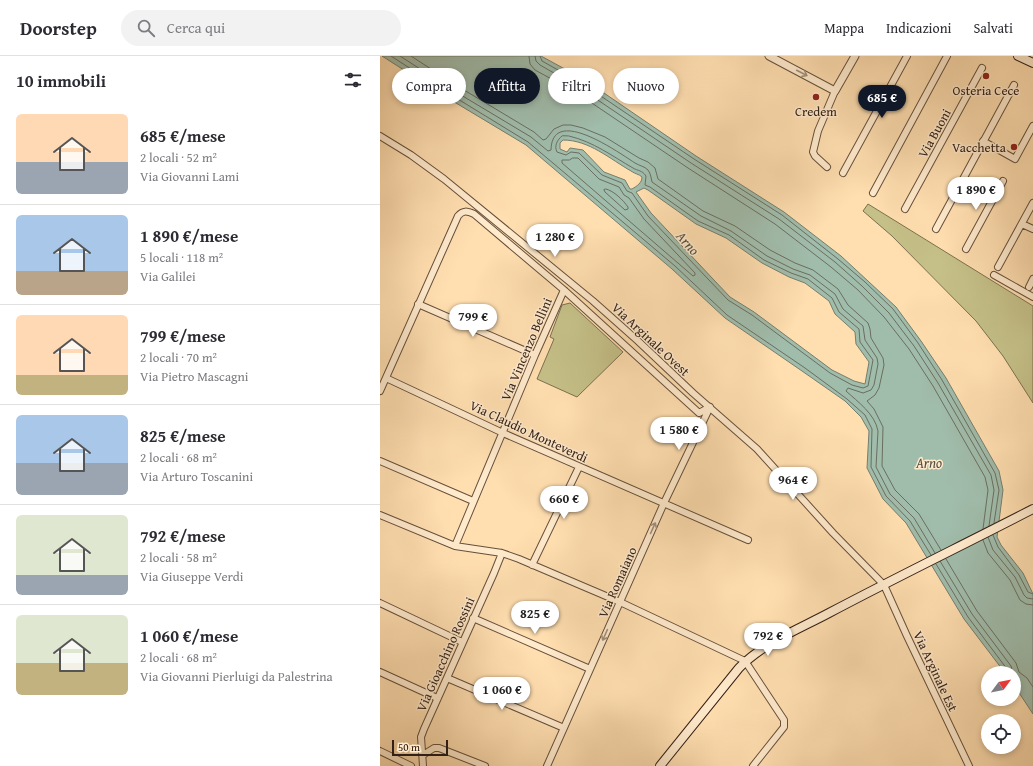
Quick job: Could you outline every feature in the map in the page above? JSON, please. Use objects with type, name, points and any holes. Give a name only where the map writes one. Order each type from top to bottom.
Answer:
[{"type":"main road","points":[[1018,56],[1033,63]]},
{"type":"main road","points":[[660,766],[730,678],[746,661],[779,639],[1033,509]]},
{"type":"street","points":[[769,56],[835,91]]},
{"type":"street","points":[[828,167],[815,156],[813,152],[818,131],[835,91],[855,56]]},
{"type":"street","points":[[843,173],[907,56]]},
{"type":"street","points":[[873,193],[947,56]]},
{"type":"street","name":"Via Buoni","points":[[905,210],[982,68]]},
{"type":"street","points":[[936,229],[1014,85]]},
{"type":"street","points":[[983,141],[1015,159],[1033,126]]},
{"type":"street","name":"Via Arginale Ovest","points":[[380,136],[411,155],[444,179],[562,275],[638,341],[757,449],[833,533],[884,585]]},
{"type":"street","points":[[966,249],[1002,181]]},
{"type":"street","points":[[998,267],[1033,202]]},
{"type":"street","points":[[380,389],[458,216],[461,212],[465,211],[474,214],[564,290],[699,414],[710,407]]},
{"type":"street","points":[[1022,224],[1033,229]]},
{"type":"street","points":[[994,275],[1033,297]]},
{"type":"street","points":[[1029,287],[1033,279]]},
{"type":"street","name":"Via Vincenzo Bellini","points":[[455,546],[535,355],[564,290]]},
{"type":"street","points":[[418,304],[535,355]]},
{"type":"street","name":"Via Claudio Monteverdi","points":[[386,378],[503,433],[748,540]]},
{"type":"street","name":"Via Romaiano","points":[[548,766],[664,503],[710,407]]},
{"type":"street","points":[[380,461],[472,503]]},
{"type":"street","points":[[532,566],[579,466]]},
{"type":"street","points":[[380,515],[455,546],[502,553],[620,602],[746,661],[784,720],[784,727],[754,766]]},
{"type":"street","name":"Via Gioacchino Rossini","points":[[423,766],[421,737],[502,553]]},
{"type":"street","name":"Via Arginale Est","points":[[884,585],[969,766]]},
{"type":"street","points":[[380,603],[462,642]]},
{"type":"street","points":[[473,618],[590,669]]},
{"type":"street","points":[[380,672],[437,698]]},
{"type":"street","points":[[447,678],[564,728]]},
{"type":"street","points":[[423,755],[434,748],[439,748],[484,766]]},
{"type":"street","points":[[380,751],[411,766]]},
{"type":"shaded area","points":[[868,204],[1033,306],[1033,403],[1003,356],[976,321],[892,236],[863,211]]},
{"type":"shaded area","points":[[570,303],[623,352],[577,397],[537,379],[554,339],[550,337],[562,305]]},
{"type":"water","name":"Arno","points":[[382,56],[541,56],[563,68],[548,68],[548,104],[605,104],[605,94],[613,99],[613,104],[620,104],[696,156],[784,212],[841,256],[896,307],[946,378],[999,471],[1003,490],[997,537],[1001,545],[1023,573],[1033,594],[1033,714],[1021,696],[1021,666],[1000,666],[964,619],[906,523],[883,499],[867,468],[869,431],[861,417],[845,401],[725,318],[672,269],[526,145],[458,104],[466,104],[466,68],[401,68]],"holes":[[[563,140],[582,143],[599,151],[641,176],[641,181],[636,187],[630,189],[625,180],[604,172],[583,150],[570,148],[567,152],[560,149],[560,143]],[[644,188],[696,224],[726,238],[762,263],[789,277],[805,283],[829,301],[835,314],[855,332],[856,344],[869,362],[865,384],[854,381],[832,370],[754,312],[730,297],[651,213],[636,192]]]},
{"type":"place","name":"Osteria Cece","points":[[986,76]]},
{"type":"place","name":"Credem","points":[[816,97]]},
{"type":"place","name":"Vacchetta","points":[[1014,147]]}]
